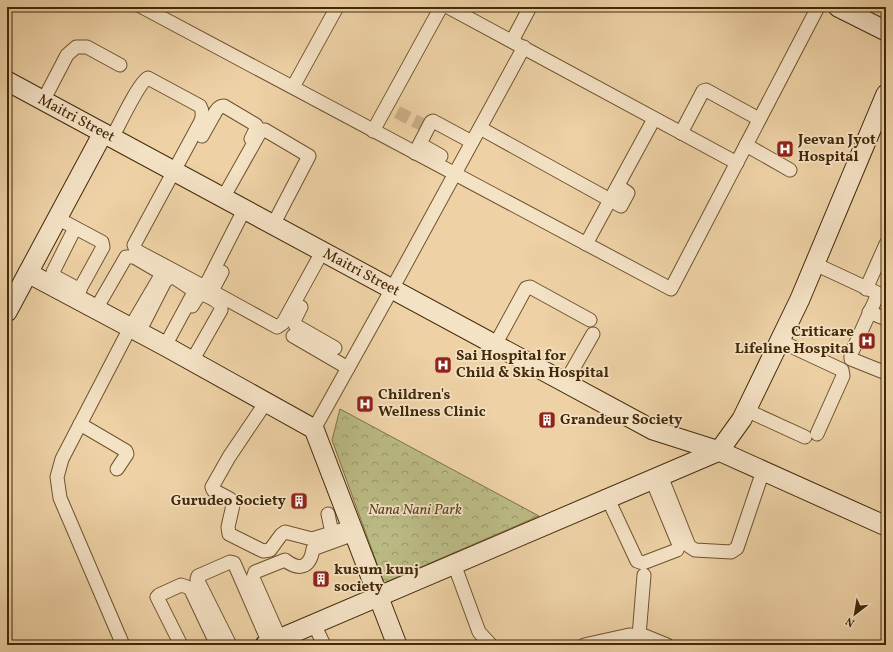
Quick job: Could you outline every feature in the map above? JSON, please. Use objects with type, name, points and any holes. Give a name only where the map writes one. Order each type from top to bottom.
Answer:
[{"type":"street","points":[[142,7],[373,131],[415,149],[440,156]]},
{"type":"street","points":[[293,87],[337,7]]},
{"type":"street","points":[[373,131],[392,109],[441,7]]},
{"type":"street","points":[[448,7],[736,163]]},
{"type":"street","points":[[512,41],[530,7]]},
{"type":"street","points":[[415,149],[455,174],[671,289],[818,7]]},
{"type":"street","points":[[838,7],[886,31]]},
{"type":"street","points":[[43,101],[67,55],[76,47],[87,47],[120,65]]},
{"type":"street","points":[[314,429],[524,47]]},
{"type":"street","points":[[7,312],[57,218],[107,136],[144,80],[151,79],[200,106],[202,109],[201,121],[177,173]]},
{"type":"street","name":"Maitri Street","points":[[7,82],[653,430],[720,451],[886,526]]},
{"type":"street","points":[[681,133],[703,91],[706,90],[759,119]]},
{"type":"street","points":[[277,642],[314,624],[720,451],[742,419],[780,341],[880,123],[886,94]]},
{"type":"street","points":[[222,197],[257,127],[253,123],[224,106],[218,107],[177,173],[134,245],[136,250],[201,285],[204,285],[208,281],[247,212]]},
{"type":"street","points":[[586,244],[654,118]]},
{"type":"street","points":[[415,149],[433,121],[472,142]]},
{"type":"street","points":[[415,149],[423,125]]},
{"type":"street","points":[[480,128],[610,200]]},
{"type":"street","points":[[222,197],[259,134],[265,130],[309,156],[273,225]]},
{"type":"street","points":[[746,145],[790,170]]},
{"type":"street","points":[[247,212],[214,287],[214,291],[272,325],[277,327],[283,323],[326,254]]},
{"type":"street","points":[[57,218],[102,242],[103,247],[78,294]]},
{"type":"street","points":[[75,228],[53,272],[56,277],[96,309],[195,362],[314,429],[377,597],[397,645]]},
{"type":"street","points":[[886,244],[877,294],[850,354],[851,359],[886,374]]},
{"type":"street","points":[[326,254],[294,321],[294,325],[335,348]]},
{"type":"street","points":[[96,309],[126,257],[134,257],[160,274],[135,330]]},
{"type":"street","points":[[815,264],[877,294]]},
{"type":"street","points":[[28,273],[78,294]]},
{"type":"street","points":[[123,645],[60,498],[57,487],[57,477],[59,468],[80,424],[135,330],[165,282],[171,277],[193,290],[194,294],[167,347]]},
{"type":"street","points":[[495,345],[526,288],[530,287],[590,320]]},
{"type":"street","points":[[167,347],[197,298],[200,294],[203,294],[222,306],[195,362]]},
{"type":"street","points":[[195,362],[229,308],[232,308],[255,320]]},
{"type":"street","points":[[869,312],[886,319]]},
{"type":"street","points":[[565,383],[593,334]]},
{"type":"street","points":[[293,336],[348,368]]},
{"type":"street","points":[[746,410],[811,436],[843,376],[842,370],[780,341]]},
{"type":"street","points":[[266,402],[237,451],[212,487],[213,490],[230,499],[233,505],[228,527],[229,534],[263,551],[270,550],[285,532],[312,539],[332,533],[352,531]]},
{"type":"street","points":[[80,424],[126,451],[127,454],[117,469]]},
{"type":"street","points":[[656,478],[689,546],[695,550],[731,552],[736,548],[755,498],[763,471]]},
{"type":"street","points":[[608,499],[637,561],[643,563],[677,550],[679,546],[656,478]]},
{"type":"street","points":[[328,514],[332,533]]},
{"type":"street","points":[[277,642],[253,578],[255,572],[285,560],[291,565],[297,567],[304,566],[309,561],[313,549],[352,531]]},
{"type":"street","points":[[230,645],[197,579],[198,576],[230,562],[234,563],[277,642]]},
{"type":"street","points":[[454,564],[479,632],[491,645]]},
{"type":"street","points":[[639,636],[644,575]]},
{"type":"street","points":[[181,645],[157,597],[181,585],[190,588],[217,645]]},
{"type":"street","points":[[314,624],[324,645]]},
{"type":"street","points":[[584,645],[629,635],[645,636],[667,645]]},
{"type":"green space","name":"Nana Nani Park","points":[[340,409],[539,516],[384,583],[332,440]]},
{"type":"tunnel","points":[[397,112],[423,125]]},
{"type":"place","name":"Jeevan Jyot Hospital","points":[[785,149]]},
{"type":"place","name":"Criticare Lifeline Hospital","points":[[867,341]]},
{"type":"place","name":"Sai Hospital for Child & Skin Hospital","points":[[443,365]]},
{"type":"place","name":"Children's Wellness Clinic","points":[[365,404]]},
{"type":"place","name":"Grandeur Society","points":[[547,420]]},
{"type":"place","name":"Gurudeo Society","points":[[299,501]]},
{"type":"place","name":"kusum kunj society","points":[[321,579]]}]
